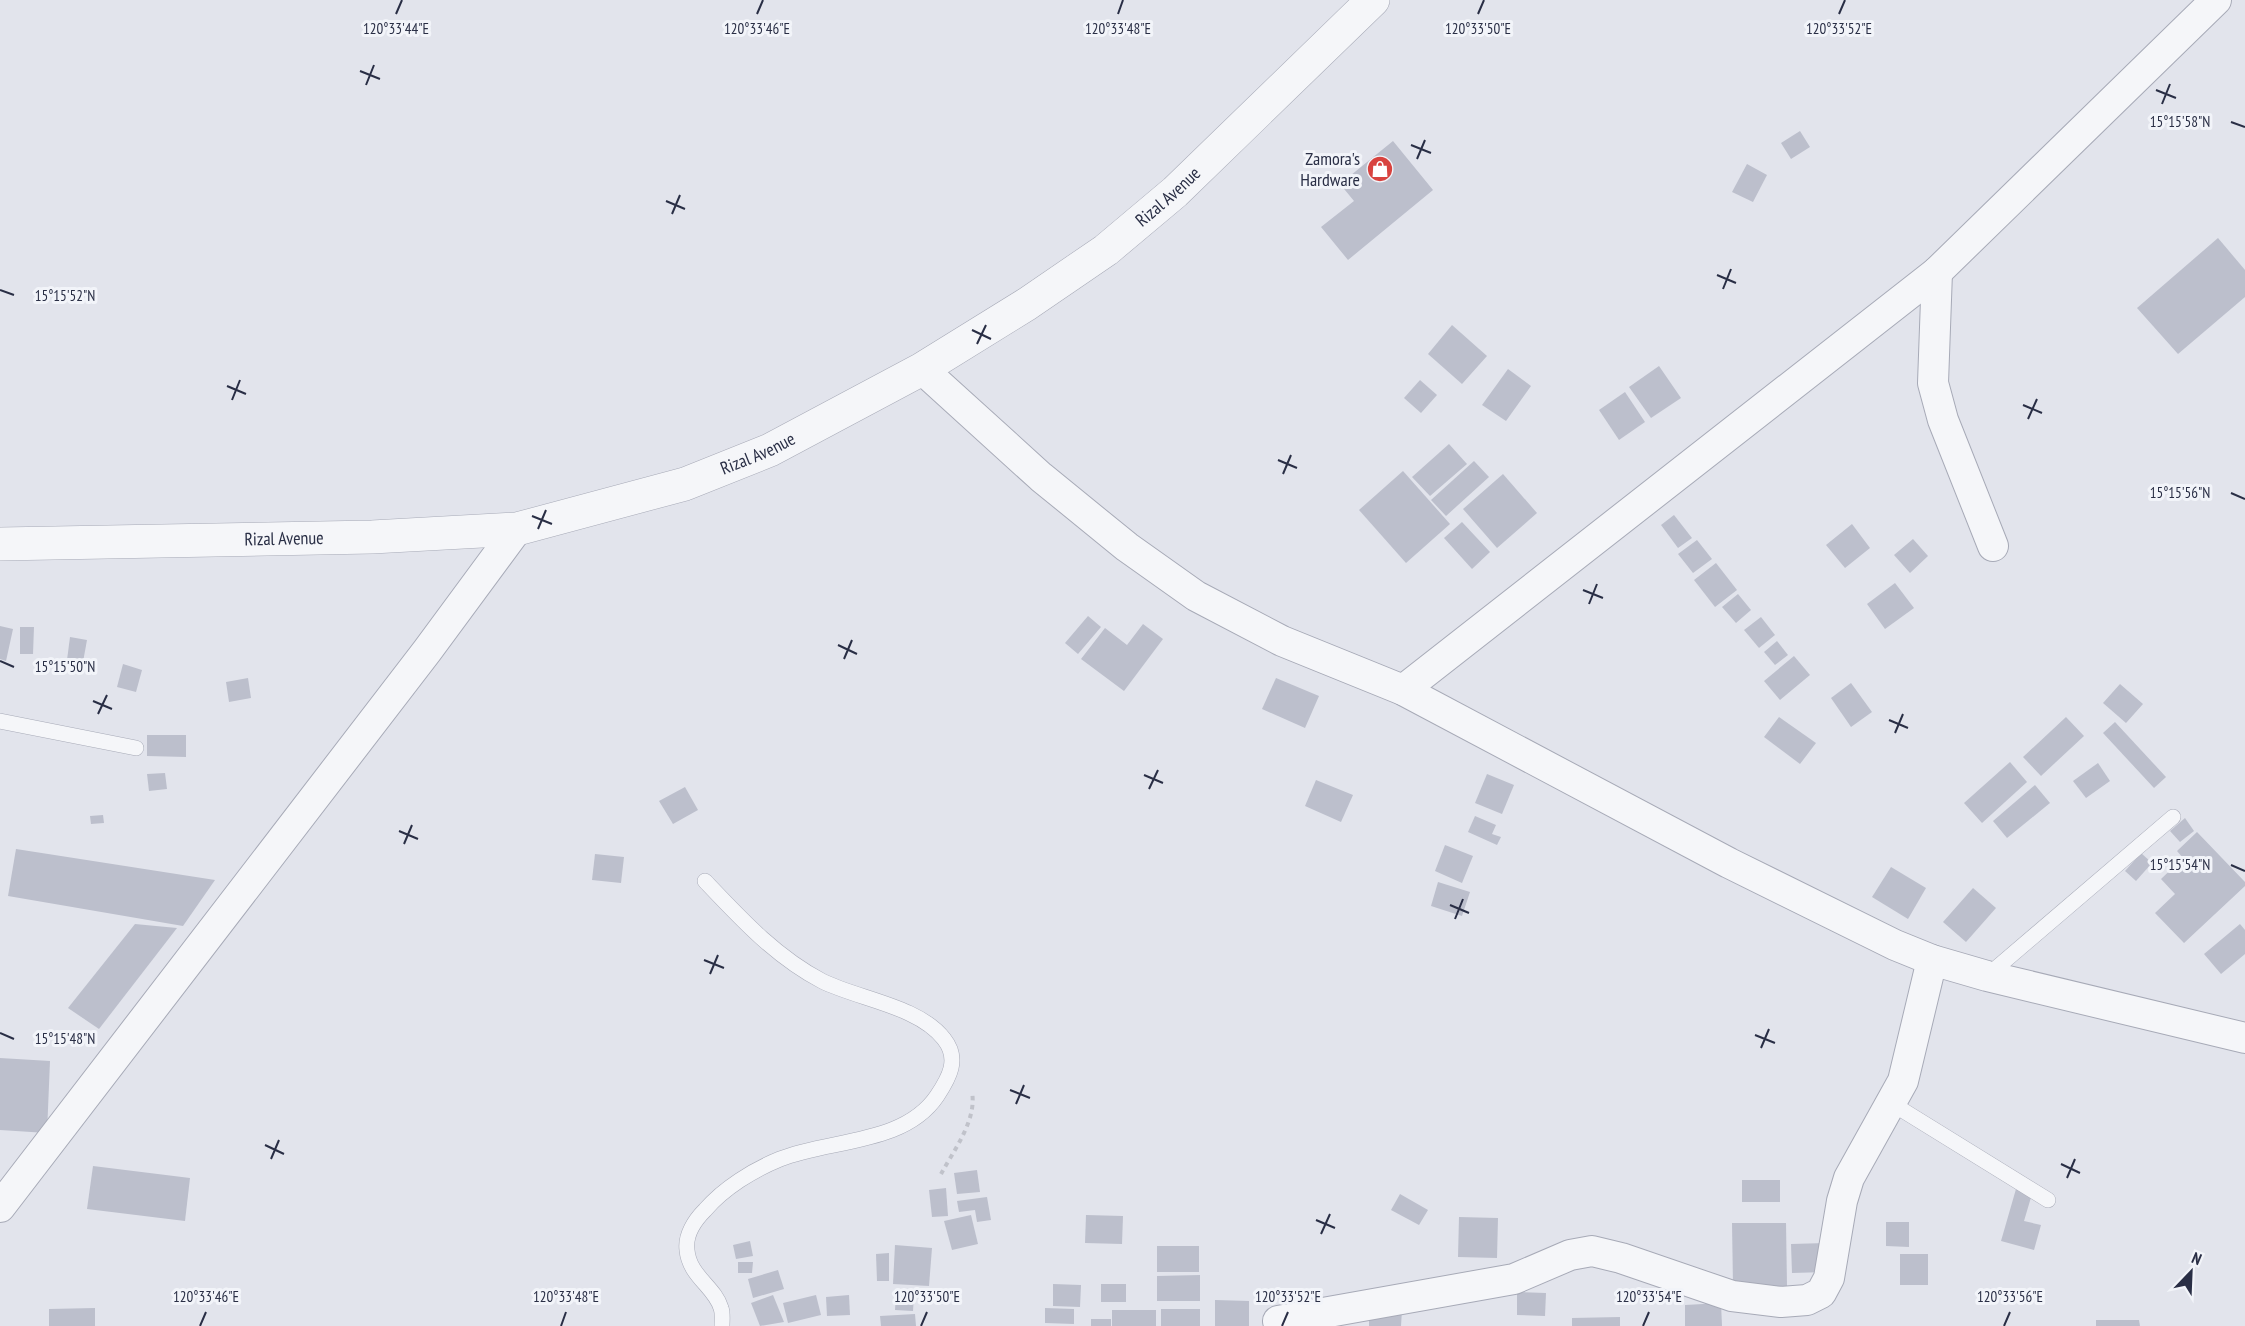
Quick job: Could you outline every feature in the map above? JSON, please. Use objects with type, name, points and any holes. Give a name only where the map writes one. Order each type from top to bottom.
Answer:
[{"type":"street","name":"Rizal Avenue","points":[[0,544],[384,536],[517,530],[685,484],[770,450],[922,369],[1027,304],[1106,250],[1175,192],[1373,0]]},
{"type":"street","points":[[1403,690],[1936,272],[2216,0]]},
{"type":"street","points":[[1936,272],[1933,382],[1943,420],[1993,546]]},
{"type":"street","points":[[922,369],[1041,477],[1127,547],[1196,596],[1282,641],[1403,690],[1729,863],[1894,945],[1932,960],[1987,976],[2245,1038]]},
{"type":"street","points":[[0,1207],[420,661],[517,530]]},
{"type":"street","points":[[1278,1321],[1515,1279],[1570,1255],[1592,1251],[1621,1258],[1732,1296],[1781,1302],[1807,1300],[1821,1293],[1829,1278],[1842,1201],[1849,1178],[1903,1081],[1932,960]]},
{"type":"lane","points":[[0,721],[136,748]]},
{"type":"lane","points":[[1987,976],[2173,817]]},
{"type":"lane","points":[[705,881],[748,926],[789,961],[824,981],[905,1013],[932,1027],[945,1040],[953,1057],[950,1076],[920,1114],[889,1130],[779,1159],[714,1199],[698,1217],[689,1235],[687,1250],[699,1279],[721,1307],[722,1326]]},
{"type":"lane","points":[[1891,1103],[2048,1200]]},
{"type":"path","points":[[941,1174],[968,1123],[974,1102],[969,1082],[953,1057]]},
{"type":"building","points":[[1800,131],[1810,147],[1791,159],[1781,143]]},
{"type":"building","points":[[1393,141],[1433,190],[1348,260],[1321,227],[1354,201],[1340,184]]},
{"type":"building","points":[[1747,164],[1767,175],[1753,202],[1732,192]]},
{"type":"building","points":[[2218,238],[2245,270],[2245,297],[2178,354],[2137,308]]},
{"type":"building","points":[[1452,325],[1487,356],[1462,384],[1428,354]]},
{"type":"building","points":[[1659,366],[1681,398],[1651,418],[1629,387]]},
{"type":"building","points":[[1508,369],[1531,386],[1506,421],[1482,405]]},
{"type":"building","points":[[1420,380],[1437,395],[1421,413],[1404,398]]},
{"type":"building","points":[[1625,392],[1645,422],[1619,440],[1599,410]]},
{"type":"building","points":[[1449,444],[1467,464],[1430,496],[1412,477]]},
{"type":"building","points":[[1474,461],[1489,477],[1446,516],[1431,500]]},
{"type":"building","points":[[1403,471],[1450,524],[1406,563],[1359,510]]},
{"type":"building","points":[[1503,474],[1537,513],[1497,548],[1463,509]]},
{"type":"building","points":[[1674,515],[1692,538],[1678,548],[1661,525]]},
{"type":"building","points":[[1462,522],[1490,552],[1472,569],[1444,538]]},
{"type":"building","points":[[1852,524],[1870,548],[1845,568],[1826,545]]},
{"type":"building","points":[[1913,539],[1928,556],[1910,573],[1894,555]]},
{"type":"building","points":[[1697,540],[1712,559],[1693,573],[1678,554]]},
{"type":"building","points":[[1716,563],[1737,590],[1715,607],[1694,580]]},
{"type":"building","points":[[1895,583],[1914,608],[1885,629],[1867,604]]},
{"type":"building","points":[[1738,594],[1751,610],[1736,623],[1722,607]]},
{"type":"building","points":[[1088,616],[1101,627],[1078,654],[1065,643]]},
{"type":"building","points":[[1761,617],[1775,635],[1759,648],[1744,630]]},
{"type":"building","points":[[1143,624],[1163,639],[1124,691],[1081,659],[1105,628],[1127,645]]},
{"type":"building","points":[[0,626],[13,629],[6,661],[0,659]]},
{"type":"building","points":[[20,627],[34,627],[33,654],[20,654]]},
{"type":"building","points":[[70,637],[87,640],[83,662],[67,660]]},
{"type":"building","points":[[1777,641],[1788,655],[1775,665],[1764,652]]},
{"type":"building","points":[[1794,656],[1810,675],[1780,700],[1764,681]]},
{"type":"building","points":[[123,664],[142,670],[136,692],[117,687]]},
{"type":"building","points":[[248,678],[251,698],[229,702],[226,682]]},
{"type":"building","points":[[1276,678],[1319,696],[1305,728],[1262,709]]},
{"type":"building","points":[[1851,683],[1872,712],[1851,727],[1831,698]]},
{"type":"building","points":[[2120,684],[2143,704],[2126,723],[2103,703]]},
{"type":"building","points":[[1779,717],[1816,743],[1800,764],[1764,737]]},
{"type":"building","points":[[2066,717],[2084,736],[2041,776],[2023,757]]},
{"type":"building","points":[[2115,722],[2166,777],[2154,788],[2103,733]]},
{"type":"building","points":[[147,735],[186,735],[186,757],[147,756]]},
{"type":"building","points":[[2010,762],[2027,782],[1982,823],[1964,803]]},
{"type":"building","points":[[2098,763],[2110,781],[2086,798],[2073,781]]},
{"type":"building","points":[[165,773],[167,789],[149,791],[147,774]]},
{"type":"building","points":[[1487,774],[1514,785],[1502,814],[1475,803]]},
{"type":"building","points":[[1316,780],[1353,795],[1341,822],[1305,806]]},
{"type":"building","points":[[2035,785],[2050,803],[2007,838],[1993,821]]},
{"type":"building","points":[[685,787],[698,810],[673,824],[659,801]]},
{"type":"building","points":[[103,815],[104,823],[91,824],[90,816]]},
{"type":"building","points":[[1475,816],[1496,825],[1492,834],[1501,837],[1497,845],[1468,832]]},
{"type":"building","points":[[2185,818],[2194,831],[2180,842],[2170,831]]},
{"type":"building","points":[[2197,832],[2245,882],[2245,886],[2184,943],[2155,913],[2175,894],[2161,879],[2183,858],[2177,851]]},
{"type":"building","points":[[1445,845],[1473,856],[1462,883],[1435,871]]},
{"type":"building","points":[[16,849],[215,880],[183,926],[8,896]]},
{"type":"building","points":[[2141,853],[2152,863],[2136,881],[2125,871]]},
{"type":"building","points":[[595,854],[624,857],[621,883],[592,880]]},
{"type":"building","points":[[1891,867],[1926,888],[1908,919],[1872,897]]},
{"type":"building","points":[[1438,882],[1470,892],[1462,916],[1431,906]]},
{"type":"building","points":[[1973,888],[1996,908],[1966,942],[1943,922]]},
{"type":"building","points":[[135,924],[177,928],[99,1029],[68,1008]]},
{"type":"building","points":[[2240,924],[2245,930],[2245,954],[2221,974],[2204,954]]},
{"type":"building","points":[[0,1058],[50,1061],[47,1133],[0,1130]]},
{"type":"building","points":[[93,1166],[190,1178],[185,1221],[87,1209]]},
{"type":"building","points":[[977,1170],[980,1192],[957,1194],[954,1173]]},
{"type":"building","points":[[1742,1180],[1780,1180],[1780,1202],[1742,1202]]},
{"type":"building","points":[[946,1188],[948,1216],[932,1217],[929,1190]]},
{"type":"building","points":[[2016,1189],[2032,1194],[2024,1221],[2041,1225],[2034,1250],[2001,1241]]},
{"type":"building","points":[[1400,1194],[1428,1210],[1419,1225],[1391,1210]]},
{"type":"building","points":[[987,1197],[991,1220],[977,1222],[975,1210],[959,1212],[957,1201]]},
{"type":"building","points":[[971,1215],[978,1244],[952,1250],[944,1221]]},
{"type":"building","points":[[1086,1215],[1123,1216],[1122,1244],[1085,1243]]},
{"type":"building","points":[[1459,1217],[1498,1218],[1497,1258],[1458,1257]]},
{"type":"building","points":[[1886,1222],[1909,1222],[1909,1247],[1886,1246]]},
{"type":"building","points":[[1732,1223],[1786,1223],[1787,1286],[1733,1287]]},
{"type":"building","points":[[750,1241],[753,1256],[736,1259],[733,1245]]},
{"type":"building","points":[[1826,1243],[1826,1272],[1792,1273],[1791,1244]]},
{"type":"building","points":[[895,1245],[932,1248],[929,1286],[893,1284]]},
{"type":"building","points":[[1157,1246],[1199,1246],[1199,1272],[1157,1272]]},
{"type":"building","points":[[889,1253],[889,1281],[877,1281],[876,1254]]},
{"type":"building","points":[[1900,1254],[1928,1254],[1928,1285],[1900,1285]]},
{"type":"building","points":[[738,1262],[753,1262],[752,1273],[738,1273]]},
{"type":"building","points":[[778,1270],[784,1289],[753,1298],[748,1279]]},
{"type":"building","points":[[1200,1275],[1200,1301],[1157,1301],[1157,1276]]},
{"type":"building","points":[[1053,1284],[1081,1285],[1080,1307],[1053,1306]]},
{"type":"building","points":[[1101,1284],[1126,1284],[1126,1302],[1101,1302]]},
{"type":"building","points":[[1517,1292],[1546,1293],[1545,1316],[1517,1315]]},
{"type":"building","points":[[773,1295],[784,1322],[760,1326],[751,1303]]},
{"type":"building","points":[[816,1295],[821,1315],[788,1323],[783,1303]]},
{"type":"building","points":[[849,1295],[850,1315],[827,1316],[826,1297]]},
{"type":"building","points":[[896,1295],[914,1296],[913,1311],[895,1310]]},
{"type":"building","points":[[1215,1300],[1249,1301],[1249,1326],[1215,1326]]},
{"type":"building","points":[[1721,1303],[1722,1326],[1685,1326],[1685,1305]]},
{"type":"building","points":[[95,1308],[95,1326],[49,1326],[49,1309]]},
{"type":"building","points":[[1045,1308],[1074,1309],[1074,1324],[1045,1323]]},
{"type":"building","points":[[1161,1309],[1200,1309],[1200,1326],[1161,1326]]},
{"type":"building","points":[[1112,1310],[1156,1310],[1156,1326],[1112,1326]]},
{"type":"building","points":[[1369,1310],[1402,1310],[1401,1326],[1369,1326]]},
{"type":"building","points":[[915,1314],[916,1326],[881,1326],[880,1316]]},
{"type":"building","points":[[1620,1317],[1620,1326],[1572,1326],[1572,1318]]},
{"type":"building","points":[[1091,1319],[1111,1319],[1111,1326],[1091,1326]]},
{"type":"building","points":[[2096,1320],[2139,1320],[2140,1326],[2096,1326]]},
{"type":"place","name":"Zamora's Hardware","points":[[1380,169]]}]
